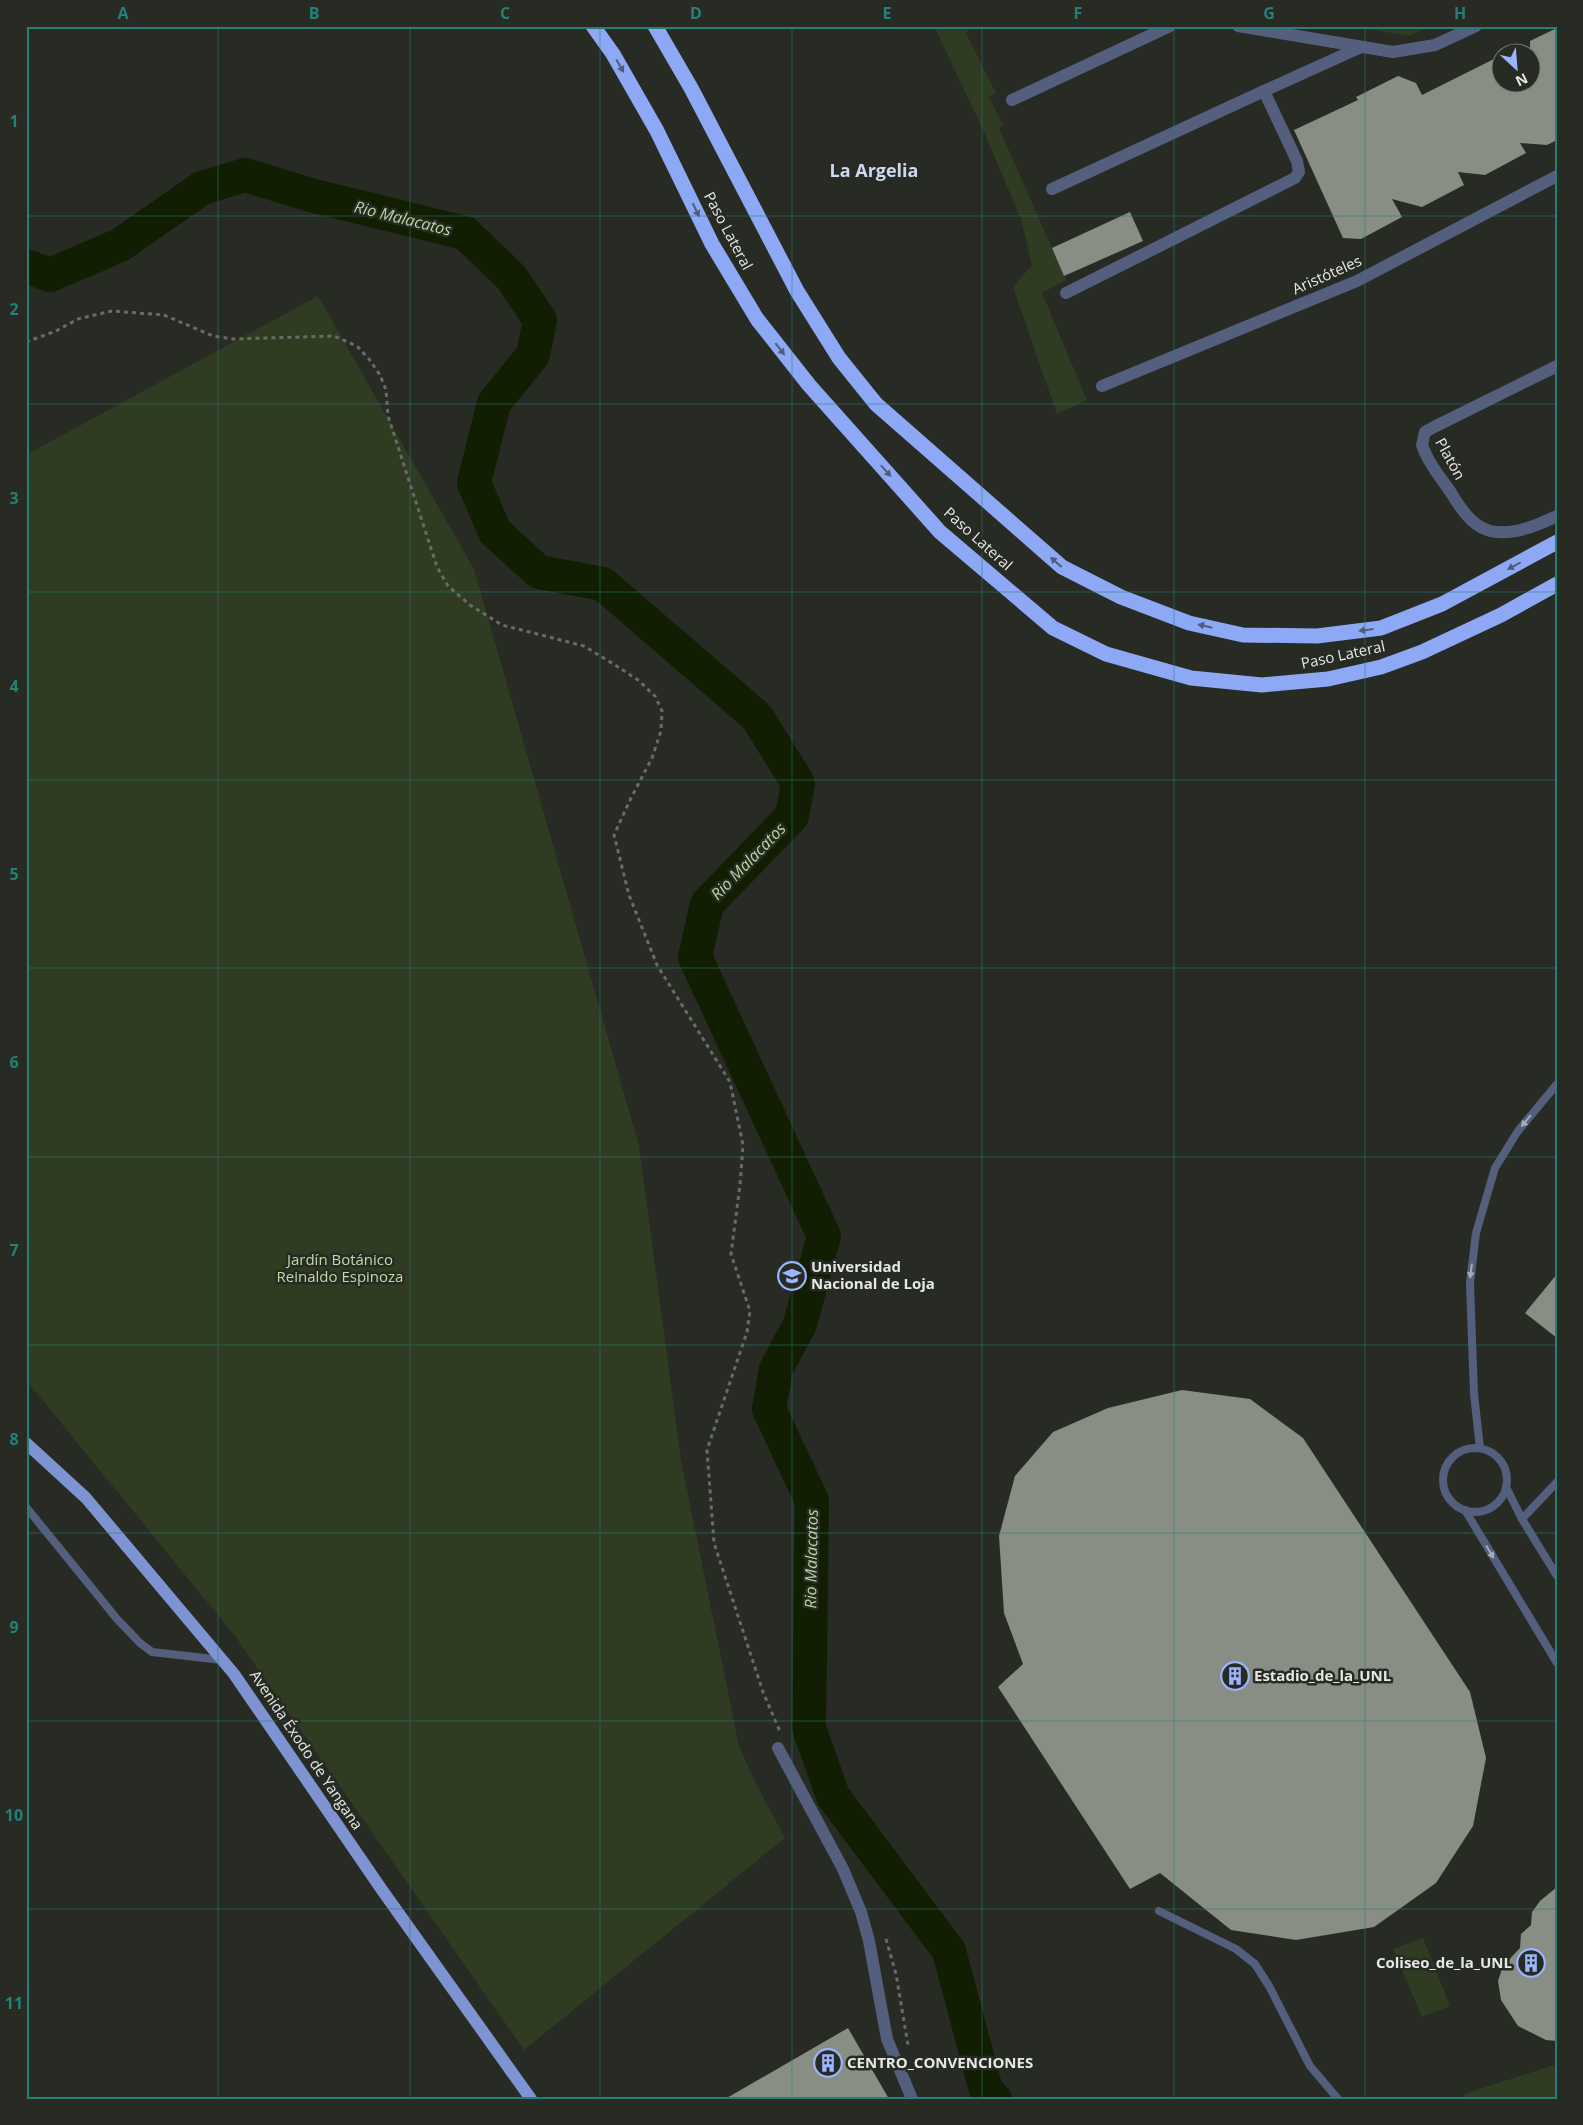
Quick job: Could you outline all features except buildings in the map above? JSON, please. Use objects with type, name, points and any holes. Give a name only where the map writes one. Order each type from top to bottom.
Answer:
[{"type":"highway","name":"Paso Lateral","points":[[593,26],[613,54],[657,131],[712,244],[757,319],[809,385],[940,532],[1053,628],[1106,654],[1190,678],[1262,685],[1328,679],[1381,667],[1422,652],[1483,623],[1557,584]]},
{"type":"highway","name":"Paso Lateral","points":[[655,26],[691,88],[797,291],[839,358],[876,404],[1062,567],[1121,597],[1189,623],[1243,635],[1317,636],[1381,628],[1442,604],[1557,542]]},
{"type":"main road","name":"Avenida Éxodo de Yangana","points":[[26,1443],[86,1498],[234,1674],[382,1890],[531,2099]]},
{"type":"street","points":[[1012,100],[1170,26]]},
{"type":"street","points":[[1238,26],[1393,52],[1435,45],[1476,26]]},
{"type":"street","points":[[1052,189],[1361,48]]},
{"type":"street","points":[[1066,293],[1295,178],[1299,168],[1264,91]]},
{"type":"street","name":"Aristóteles","points":[[1102,386],[1356,281],[1557,176]]},
{"type":"street","name":"Platón","points":[[1557,366],[1425,432],[1422,445],[1432,465],[1459,505],[1477,525],[1492,532],[1523,530],[1538,526],[1557,516]]},
{"type":"street","points":[[778,1748],[843,1869],[861,1912],[869,1941],[887,2039],[912,2099]]},
{"type":"lane","points":[[1480,1448],[1474,1394],[1470,1282],[1476,1233],[1495,1168],[1518,1131],[1557,1084]]},
{"type":"lane","points":[[1470,1448],[1480,1448],[1499,1458],[1507,1477],[1506,1488],[1503,1496],[1490,1508],[1474,1512],[1465,1510],[1449,1498],[1444,1488],[1444,1472],[1451,1458],[1460,1452],[1470,1448]]},
{"type":"lane","points":[[1522,1519],[1557,1482]]},
{"type":"lane","points":[[1506,1488],[1522,1519],[1557,1576]]},
{"type":"lane","points":[[26,1507],[117,1619],[140,1643],[152,1652],[222,1660]]},
{"type":"lane","points":[[1465,1510],[1557,1663]]},
{"type":"lane","points":[[1159,1911],[1236,1949],[1255,1964],[1269,1986],[1310,2066],[1338,2099]]},
{"type":"path","points":[[26,342],[56,331],[78,319],[112,311],[164,315],[214,336],[233,338],[334,336],[357,346],[370,359],[383,382],[386,390],[388,416],[437,567],[448,586],[470,605],[502,625],[584,646],[638,680],[656,696],[662,711],[661,731],[652,758],[614,835],[629,895],[657,965],[730,1082],[743,1145],[731,1254],[750,1311],[748,1332],[706,1450],[714,1543],[763,1692],[782,1735]]},
{"type":"path","points":[[884,1931],[896,1974],[908,2046]]},
{"type":"green space","points":[[934,26],[970,26],[971,28],[966,33],[996,93],[989,97],[1003,125],[999,128],[1066,280],[1042,293],[1087,400],[1057,414],[1013,287],[1032,265],[1021,219],[984,132]]},
{"type":"green space","points":[[1350,26],[1432,26],[1409,36]]},
{"type":"green space","name":"Jardín Botánico Reinaldo Espinoza","points":[[318,296],[474,569],[639,1146],[681,1460],[739,1746],[754,1780],[785,1838],[524,2050],[235,1636],[26,1380],[26,455]]},
{"type":"green space","points":[[1423,1938],[1450,2006],[1422,2017],[1393,1949]]},
{"type":"green space","points":[[1554,2065],[1557,2074],[1557,2099],[1466,2099],[1464,2094]]},
{"type":"waterway","name":"Rio Malacatos","points":[[26,266],[50,275],[120,245],[202,188],[245,175],[314,196],[465,233],[511,277],[540,320],[533,355],[494,403],[474,483],[495,532],[539,572],[603,584],[757,717],[798,783],[792,816],[707,904],[695,957],[824,1236],[800,1324],[776,1369],[769,1409],[812,1501],[809,1728],[833,1796],[949,1951],[986,2090],[995,2099]]},
{"type":"place","name":"Universidad Nacional de Loja","points":[[792,1276]]},
{"type":"place","name":"Estadio_de_la_UNL","points":[[1235,1676]]},
{"type":"place","name":"Coliseo_de_la_UNL","points":[[1531,1963]]},
{"type":"place","name":"CENTRO_CONVENCIONES","points":[[828,2063]]},
{"type":"district","name":"La Argelia","points":[[874,171]]}]
